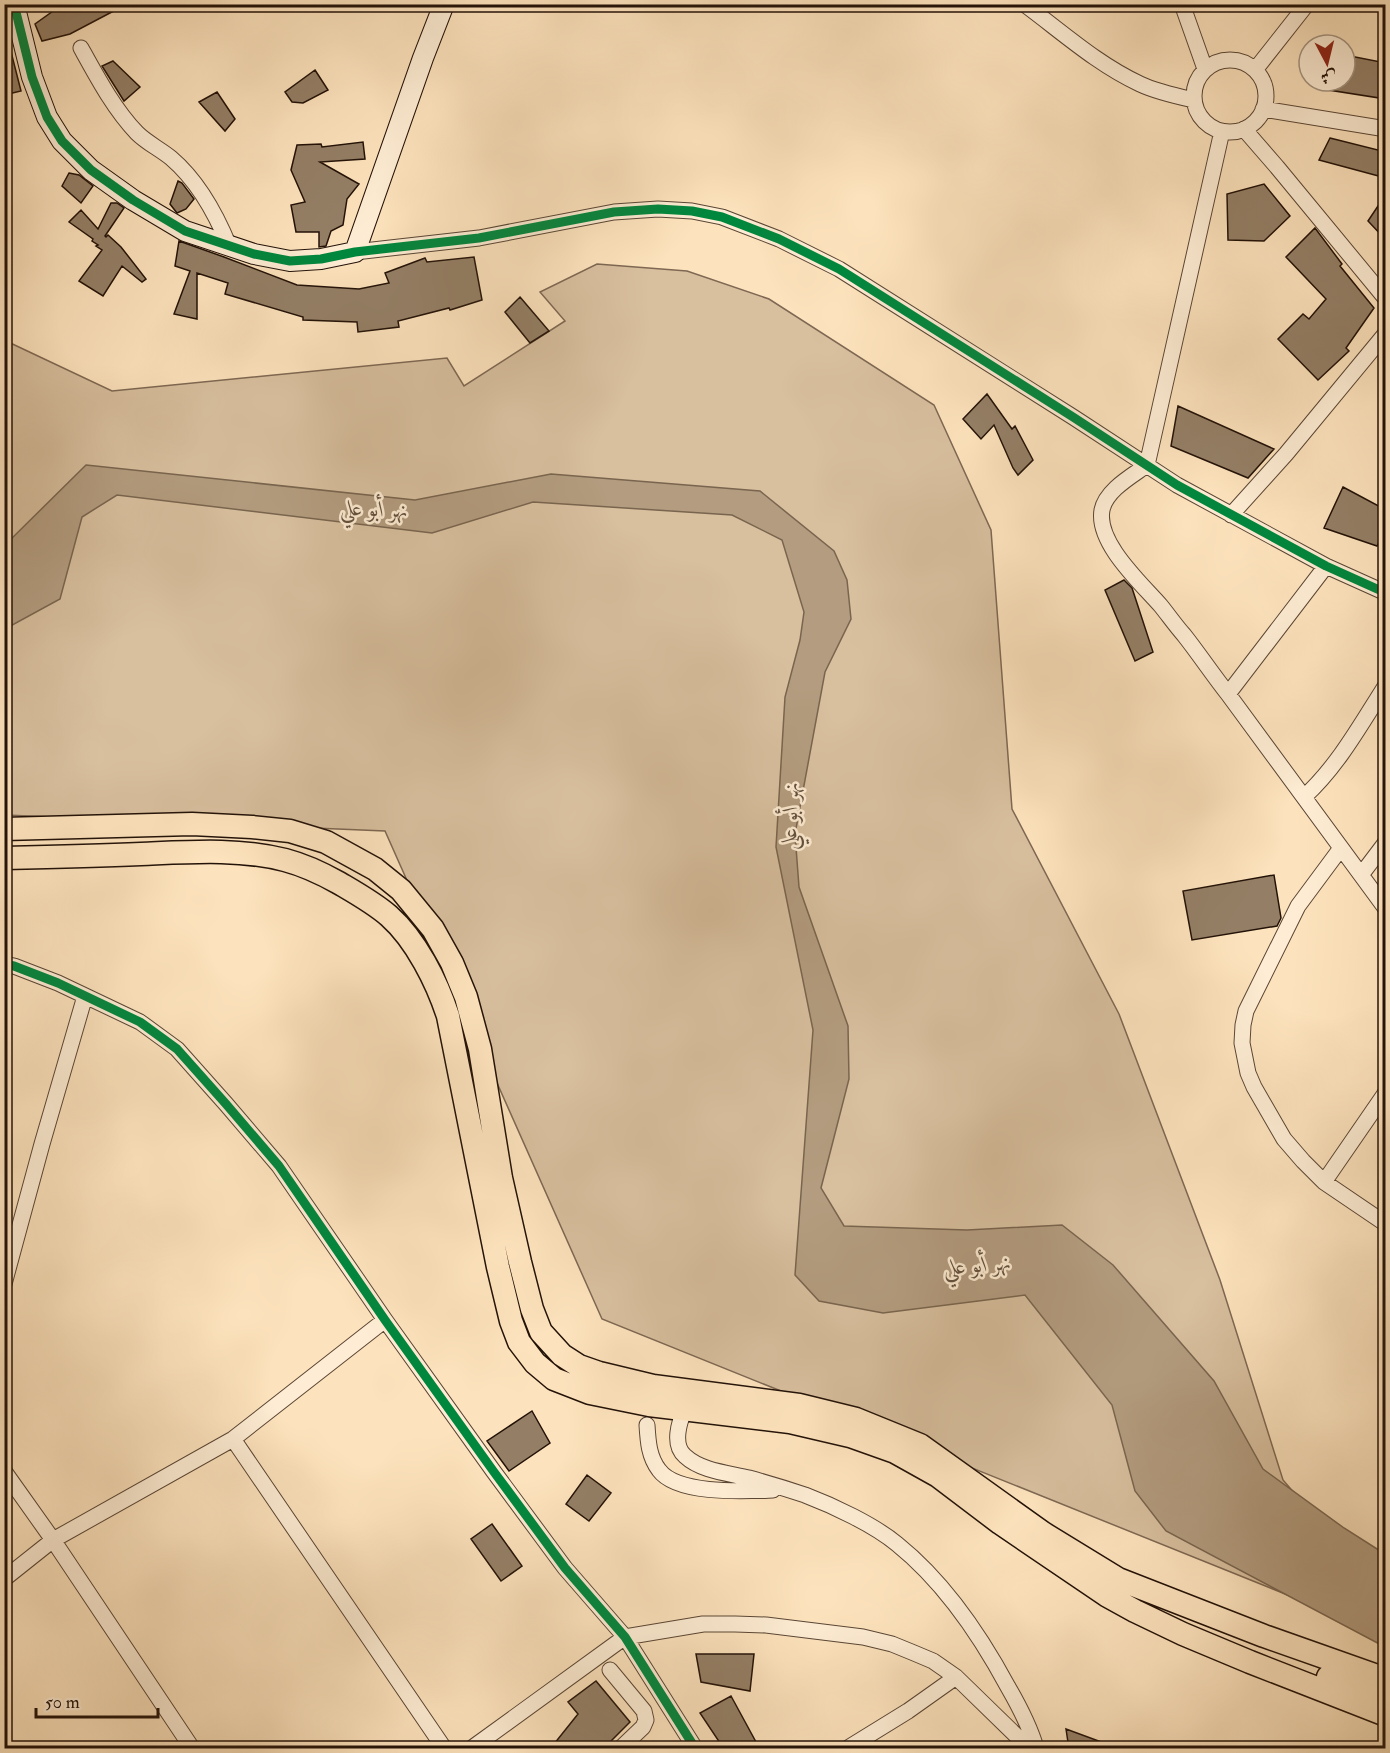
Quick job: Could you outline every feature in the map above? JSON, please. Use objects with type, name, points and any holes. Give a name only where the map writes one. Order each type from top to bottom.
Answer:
[{"type":"main road","points":[[167,824],[168,852]]},
{"type":"main road","points":[[4,829],[192,824],[290,831],[326,842],[375,869],[401,890],[433,929],[452,963],[466,997],[480,1049],[501,1178],[532,1309],[541,1332],[562,1356],[579,1366],[652,1391],[799,1405],[856,1419],[920,1445],[1043,1533],[1118,1579],[1264,1636],[1386,1679]]},
{"type":"main road","points":[[4,858],[209,851],[286,860],[326,876],[360,895],[389,916],[411,943],[441,995],[448,1017],[511,1321],[519,1342],[535,1363],[554,1379],[590,1393],[649,1405],[790,1422],[850,1436],[895,1452],[938,1476],[1000,1523],[1106,1595],[1183,1634],[1386,1715]]},
{"type":"main road","points":[[1183,1634],[1232,1644],[1371,1693],[1386,1694]]},
{"type":"street","points":[[14,4],[32,77],[47,117],[62,141],[91,170],[133,200],[185,231],[254,254],[290,261],[479,238],[614,212],[658,209],[692,211],[722,217],[778,239],[839,269],[1177,485],[1326,566],[1386,593]]},
{"type":"street","points":[[355,252],[444,4]]},
{"type":"street","points":[[1024,4],[1089,54],[1121,74],[1142,85],[1194,100]]},
{"type":"street","points":[[1182,4],[1205,69]]},
{"type":"street","points":[[1256,70],[1307,4]]},
{"type":"street","points":[[81,48],[104,89],[138,134],[171,158],[194,182],[218,218],[230,246]]},
{"type":"street","points":[[1236,60],[1256,70],[1262,78],[1266,99],[1263,109],[1252,124],[1244,129],[1222,131],[1203,120],[1194,100],[1196,83],[1205,69],[1214,63],[1236,60]]},
{"type":"street","points":[[1263,109],[1386,129]]},
{"type":"street","points":[[1244,129],[1386,299]]},
{"type":"street","points":[[1222,131],[1147,465],[1122,483],[1106,502],[1102,510],[1105,532],[1125,565],[1187,639],[1386,909]]},
{"type":"street","points":[[1231,515],[1286,454],[1386,333]]},
{"type":"street","points":[[1228,694],[1326,566]]},
{"type":"street","points":[[1304,797],[1331,768],[1386,685]]},
{"type":"street","points":[[1360,875],[1386,842]]},
{"type":"street","points":[[1341,848],[1298,906],[1253,995],[1243,1025],[1242,1043],[1248,1073],[1254,1087],[1284,1139],[1324,1182],[1386,1224]]},
{"type":"street","points":[[4,964],[58,983],[140,1022],[177,1050],[226,1104],[279,1166],[385,1320],[565,1568],[625,1637],[695,1749]]},
{"type":"street","points":[[4,1284],[85,996]]},
{"type":"street","points":[[1324,1182],[1386,1092]]},
{"type":"street","points":[[4,1579],[53,1540],[233,1438],[385,1320]]},
{"type":"street","points":[[685,1409],[679,1425],[678,1442],[681,1453],[696,1464],[805,1496],[856,1519],[897,1544],[918,1563],[951,1599],[984,1645],[1018,1704],[1036,1749]]},
{"type":"street","points":[[647,1425],[649,1450],[654,1461],[662,1474],[674,1482],[691,1487],[720,1490],[785,1489]]},
{"type":"street","points":[[233,1438],[444,1749]]},
{"type":"street","points":[[4,1471],[53,1540],[192,1749]]},
{"type":"street","points":[[472,1749],[625,1637],[703,1624],[799,1629],[863,1637],[892,1644],[933,1661],[956,1677],[1029,1749]]},
{"type":"street","points":[[610,1670],[644,1711],[646,1720],[643,1727],[621,1749]]},
{"type":"street","points":[[848,1749],[956,1677]]},
{"type":"shaded area","points":[[597,264],[687,271],[769,299],[934,405],[991,530],[1012,809],[1119,1014],[1220,1280],[1283,1480],[1385,1598],[1325,1610],[602,1319],[385,831],[5,815],[4,340],[112,391],[447,358],[464,386],[565,321],[540,292]]},
{"type":"water","name":"نهر أبو علي","points":[[86,465],[415,500],[551,474],[760,491],[834,551],[847,580],[851,619],[825,672],[795,834],[799,887],[848,1026],[849,1079],[821,1188],[844,1226],[967,1230],[1062,1225],[1113,1265],[1214,1381],[1263,1469],[1344,1528],[1385,1554],[1385,1647],[1166,1531],[1135,1491],[1112,1405],[1025,1295],[883,1313],[819,1301],[795,1275],[813,1030],[776,847],[785,697],[800,640],[804,612],[782,540],[732,515],[533,502],[432,533],[117,495],[82,517],[60,599],[5,629],[5,545]]},
{"type":"building","points":[[63,4],[127,4],[70,34],[42,41],[35,24]]},
{"type":"building","points":[[9,44],[21,91],[4,95],[4,45]]},
{"type":"building","points":[[1357,57],[1386,63],[1386,99],[1348,93],[1357,93]]},
{"type":"building","points":[[113,61],[140,87],[124,101],[102,66]]},
{"type":"building","points":[[315,70],[328,90],[303,103],[292,102],[285,92]]},
{"type":"building","points":[[217,92],[235,119],[225,131],[199,102]]},
{"type":"building","points":[[1330,138],[1386,152],[1386,178],[1319,160]]},
{"type":"building","points":[[363,142],[365,159],[320,162],[359,184],[347,199],[343,225],[331,231],[326,246],[319,247],[319,232],[296,232],[291,205],[305,202],[291,170],[297,145],[321,144],[322,147]]},
{"type":"building","points":[[69,173],[79,175],[93,186],[81,203],[62,186]]},
{"type":"building","points":[[178,181],[194,199],[186,209],[177,213],[170,204]]},
{"type":"building","points":[[1264,184],[1290,216],[1264,241],[1228,240],[1227,194]]},
{"type":"building","points":[[1386,194],[1386,240],[1368,221]]},
{"type":"building","points":[[111,203],[117,203],[124,208],[105,236],[108,235],[121,247],[146,279],[142,282],[122,266],[103,296],[79,281],[102,250],[96,246],[98,245],[92,241],[93,239],[69,222],[81,210],[98,229]]},
{"type":"building","points":[[1315,228],[1342,264],[1340,266],[1374,308],[1346,348],[1349,351],[1318,380],[1278,339],[1303,314],[1309,319],[1326,299],[1286,257]]},
{"type":"building","points":[[179,241],[297,285],[359,289],[389,283],[385,273],[425,258],[427,262],[474,257],[482,300],[450,310],[449,308],[398,321],[399,327],[358,332],[357,322],[303,320],[303,317],[225,294],[228,283],[197,273],[197,319],[174,314],[190,271],[175,266]]},
{"type":"building","points":[[520,297],[549,331],[530,343],[505,312]]},
{"type":"building","points":[[987,394],[1012,429],[1015,426],[1033,460],[1018,475],[994,425],[981,439],[963,419]]},
{"type":"building","points":[[1178,406],[1274,449],[1248,478],[1171,446]]},
{"type":"building","points":[[1343,487],[1386,510],[1386,529],[1377,546],[1324,528]]},
{"type":"building","points":[[1124,580],[1132,588],[1153,652],[1135,661],[1105,590]]},
{"type":"building","points":[[1274,875],[1281,918],[1277,926],[1192,940],[1183,891]]},
{"type":"building","points":[[532,1411],[550,1443],[509,1471],[487,1441]]},
{"type":"building","points":[[587,1475],[611,1493],[589,1521],[566,1504]]},
{"type":"building","points":[[492,1524],[522,1566],[501,1581],[471,1539]]},
{"type":"building","points":[[696,1654],[754,1654],[750,1691],[701,1682]]},
{"type":"building","points":[[596,1681],[630,1722],[603,1749],[550,1749],[578,1714],[568,1702]]},
{"type":"building","points":[[731,1696],[756,1742],[746,1749],[724,1749],[700,1713]]},
{"type":"building","points":[[1066,1729],[1115,1747],[1115,1749],[1069,1749]]},
{"type":"cycle path","points":[[14,4],[32,77],[47,117],[62,141],[91,170],[133,200],[185,231],[254,254],[290,261],[479,238],[614,212],[658,209],[692,211],[722,217],[779,239],[839,269],[1177,485],[1326,566],[1386,593]]},
{"type":"cycle path","points":[[4,964],[58,983],[140,1022],[177,1049],[226,1104],[279,1166],[385,1320],[565,1568],[625,1637],[695,1748]]}]
